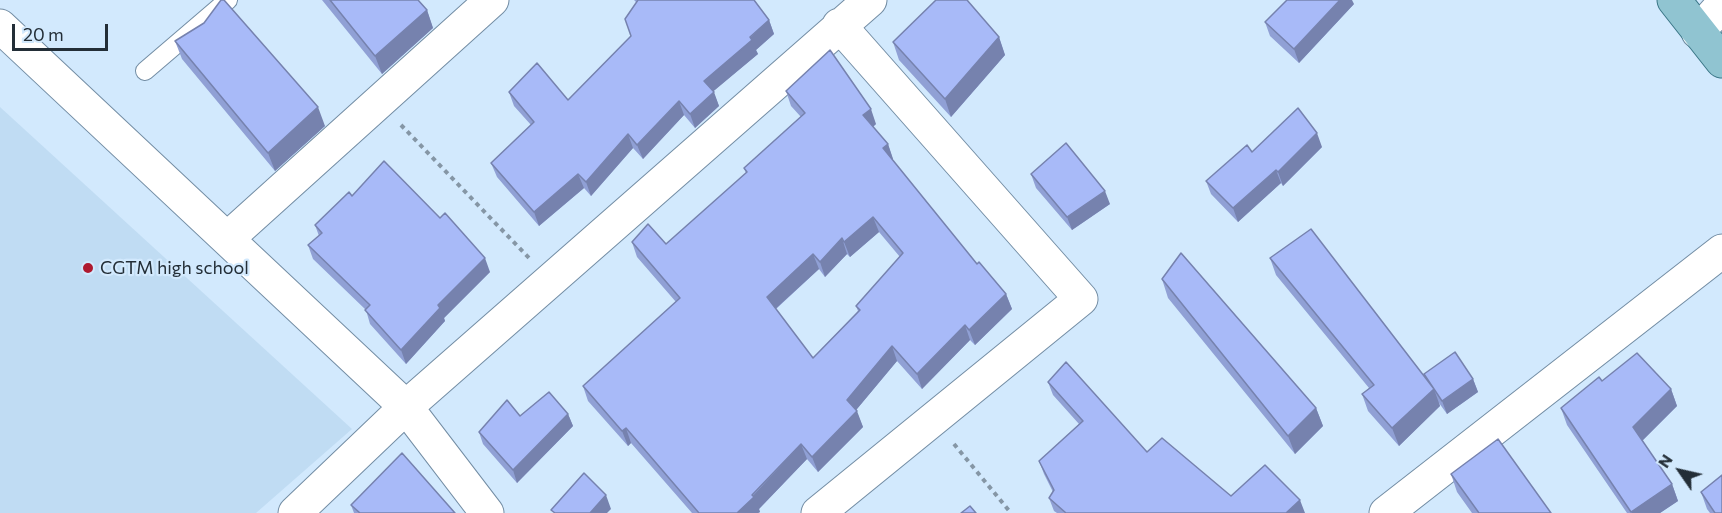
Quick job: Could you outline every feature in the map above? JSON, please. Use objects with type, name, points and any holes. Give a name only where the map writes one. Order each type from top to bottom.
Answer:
[{"type":"main road","points":[[1674,0],[1722,61]]},
{"type":"street","points":[[227,239],[492,0]]},
{"type":"street","points":[[295,513],[406,407],[870,0]]},
{"type":"street","points":[[1698,32],[1722,5]]},
{"type":"street","points":[[818,513],[1081,299],[839,25]]},
{"type":"street","points":[[0,26],[406,407],[487,513]]},
{"type":"street","points":[[1386,513],[1722,251]]},
{"type":"lane","points":[[145,71],[228,0]]},
{"type":"path","points":[[378,102],[551,280]]},
{"type":"path","points":[[933,419],[1011,513]]},
{"type":"shaded area","name":"CGTM high school","points":[[0,107],[352,429],[256,513],[0,513]]},
{"type":"building","points":[[221,0],[224,0],[318,107],[268,153],[175,41],[204,23]]},
{"type":"building","points":[[330,0],[418,0],[427,10],[375,56]]},
{"type":"building","points":[[638,0],[754,0],[769,20],[750,37],[752,40],[704,81],[714,92],[690,114],[679,101],[637,145],[628,134],[586,182],[578,174],[534,212],[491,163],[534,122],[509,92],[537,63],[568,100],[631,36],[625,19]]},
{"type":"building","points":[[936,0],[967,0],[999,37],[945,99],[893,42]]},
{"type":"building","points":[[1287,0],[1340,0],[1294,49],[1265,22]]},
{"type":"building","points":[[830,50],[871,109],[863,115],[888,144],[883,148],[977,264],[979,262],[1006,294],[969,330],[965,325],[917,374],[892,346],[847,400],[857,411],[812,457],[801,444],[737,513],[699,513],[626,428],[622,431],[583,386],[680,298],[632,242],[648,224],[666,244],[747,172],[744,168],[805,113],[786,91]],"holes":[[[873,217],[903,253],[856,306],[860,310],[813,358],[767,297],[813,254],[820,262],[842,238],[844,242]]]},
{"type":"building","points":[[1298,108],[1317,133],[1278,172],[1276,170],[1233,208],[1206,181],[1247,145],[1252,152]]},
{"type":"building","points":[[1066,143],[1105,191],[1067,217],[1031,174]]},
{"type":"building","points":[[384,161],[440,218],[445,213],[485,258],[438,305],[440,308],[401,350],[365,310],[370,305],[308,245],[322,233],[315,225],[349,192],[352,196]]},
{"type":"building","points":[[1311,229],[1434,389],[1392,428],[1362,394],[1374,385],[1270,258]]},
{"type":"building","points":[[1181,253],[1316,408],[1288,436],[1162,279]]},
{"type":"building","points":[[1455,352],[1473,379],[1442,401],[1424,374]]},
{"type":"building","points":[[1637,353],[1671,389],[1633,427],[1672,484],[1631,512],[1561,408],[1599,377],[1602,381]]},
{"type":"building","points":[[1066,362],[1147,452],[1162,438],[1231,496],[1265,465],[1300,500],[1286,513],[1066,513],[1049,498],[1054,490],[1039,461],[1083,421],[1048,382]]},
{"type":"building","points":[[549,392],[568,414],[513,470],[479,432],[507,400],[520,416]]},
{"type":"building","points":[[1498,439],[1551,513],[1479,513],[1451,474]]},
{"type":"building","points":[[402,453],[455,513],[360,513],[351,505]]},
{"type":"building","points":[[584,473],[606,495],[590,513],[555,513],[551,510]]},
{"type":"building","points":[[1722,475],[1722,513],[1715,513],[1701,492]]},
{"type":"building","points":[[970,506],[976,513],[961,513]]},
{"type":"place","name":"CGTM high school","points":[[88,268]]}]
